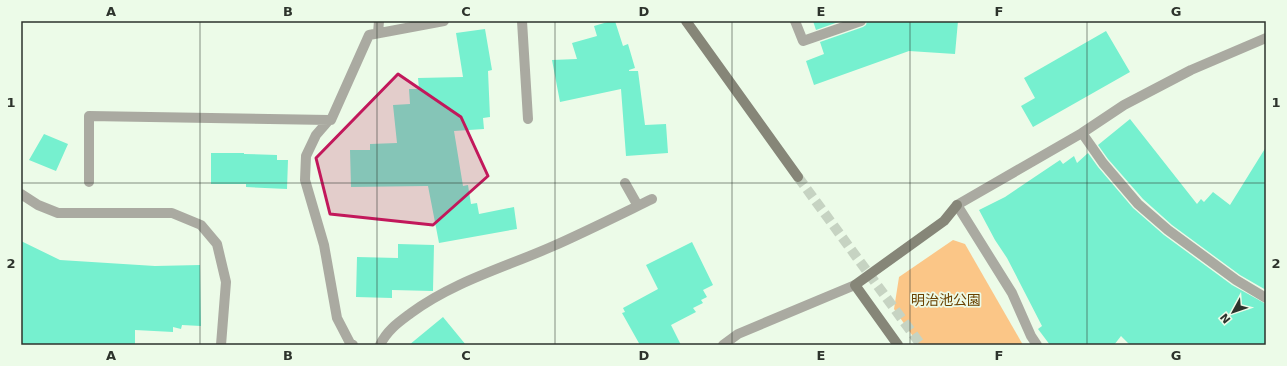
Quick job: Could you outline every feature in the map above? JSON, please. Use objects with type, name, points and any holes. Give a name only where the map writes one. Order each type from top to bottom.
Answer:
[{"type":"street","points":[[378,34],[379,21]]},
{"type":"street","points":[[353,345],[350,343],[337,318],[324,244],[305,180],[306,156],[316,135],[329,120],[331,120],[369,35],[444,21]]},
{"type":"street","points":[[522,21],[528,119]]},
{"type":"street","points":[[686,21],[798,177]]},
{"type":"street","points":[[795,21],[803,41],[861,21]]},
{"type":"street","points":[[723,345],[738,334],[855,285],[944,221],[957,205],[1082,133],[1124,105],[1191,70],[1266,38]]},
{"type":"street","points":[[89,182],[89,116],[329,120]]},
{"type":"street","points":[[1082,133],[1103,163],[1138,204],[1168,230],[1224,271],[1266,298]]},
{"type":"street","points":[[625,183],[638,206]]},
{"type":"street","points":[[21,194],[38,205],[58,213],[172,213],[201,225],[217,244],[226,282],[221,345]]},
{"type":"street","points":[[380,345],[382,340],[394,325],[429,300],[458,285],[551,247],[652,199]]},
{"type":"street","points":[[957,205],[1012,293],[1031,336],[1037,345]]},
{"type":"street","points":[[855,285],[898,345]]},
{"type":"highlighted area","points":[[398,74],[461,117],[488,176],[433,225],[330,214],[316,158]]},
{"type":"green space","name":"明治池公園","points":[[953,240],[965,244],[1023,345],[919,345],[894,309],[899,277]]},
{"type":"building","points":[[615,21],[623,46],[628,44],[635,68],[629,71],[638,71],[645,125],[666,124],[668,153],[626,156],[621,89],[560,102],[552,60],[577,59],[572,43],[597,36],[594,26]]},
{"type":"building","points":[[813,21],[841,21],[816,30]]},
{"type":"building","points":[[867,21],[958,21],[955,54],[909,51],[814,85],[806,61],[824,54],[820,42],[863,27],[866,25]]},
{"type":"building","points":[[485,29],[492,70],[488,71],[490,117],[483,118],[484,129],[454,131],[463,186],[468,185],[471,204],[477,203],[479,214],[514,207],[517,229],[439,243],[428,186],[351,187],[350,150],[370,150],[370,144],[397,143],[393,105],[410,104],[409,89],[419,89],[418,78],[463,77],[456,33]]},
{"type":"building","points":[[1106,31],[1130,72],[1033,127],[1021,106],[1035,98],[1024,78]]},
{"type":"building","points":[[1130,119],[1197,204],[1201,199],[1204,202],[1213,192],[1230,205],[1266,147],[1266,290],[1240,275],[1172,225],[1143,199],[1108,159],[1098,145]]},
{"type":"building","points":[[44,134],[68,144],[56,171],[29,160]]},
{"type":"building","points":[[211,153],[277,155],[277,160],[288,160],[287,189],[246,187],[246,184],[211,184]]},
{"type":"building","points":[[1088,153],[1133,208],[1164,235],[1232,285],[1266,304],[1266,345],[1130,345],[1121,336],[1114,345],[1050,345],[1038,329],[1042,326],[1007,258],[995,240],[979,210],[1005,197],[1060,160],[1063,164],[1074,156],[1077,163]]},
{"type":"building","points":[[21,241],[60,260],[155,266],[200,265],[201,326],[182,325],[181,329],[173,327],[173,332],[135,330],[135,345],[21,345]]},
{"type":"building","points":[[692,242],[713,285],[703,290],[707,297],[701,300],[703,303],[693,308],[696,312],[671,325],[681,345],[640,345],[622,313],[625,312],[623,308],[658,289],[646,265]]},
{"type":"building","points":[[398,244],[434,245],[433,291],[392,290],[392,298],[356,297],[357,257],[398,258]]},
{"type":"building","points":[[443,317],[466,345],[409,345]]},
{"type":"tunnel","points":[[798,177],[921,345]]}]
